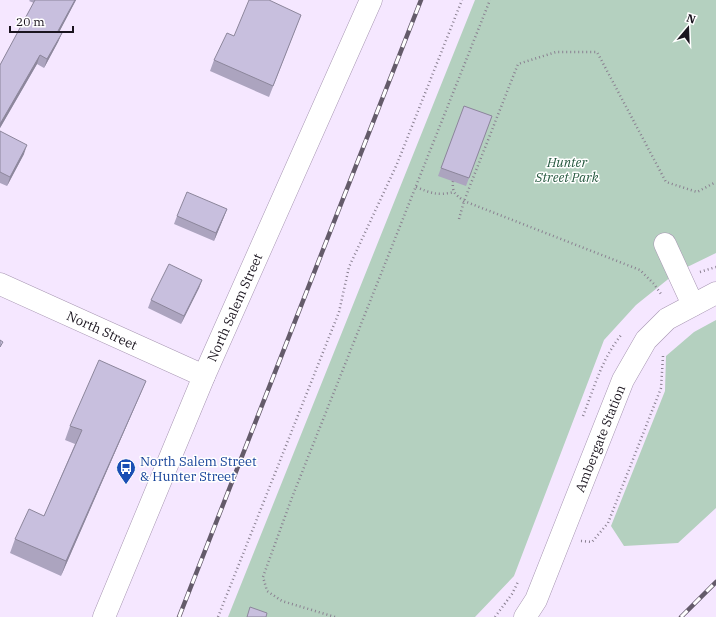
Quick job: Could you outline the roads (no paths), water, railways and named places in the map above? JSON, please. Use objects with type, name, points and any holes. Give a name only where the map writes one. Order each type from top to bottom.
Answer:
[{"type":"main road","name":"North Salem Street","points":[[104,617],[204,376],[371,0]]},
{"type":"main road","points":[[665,244],[693,305]]},
{"type":"main road","name":"North Street","points":[[0,284],[204,376]]},
{"type":"main road","name":"Ambergate Station","points":[[526,617],[536,600],[623,380],[646,340],[667,319],[716,293]]},
{"type":"railway","points":[[179,617],[421,0]]},
{"type":"railway","points":[[681,617],[716,582]]},
{"type":"place","name":"North Salem Street & Hunter Street","points":[[126,485]]},
{"type":"park label","name":"Hunter Street Park","points":[[567,170]]}]
